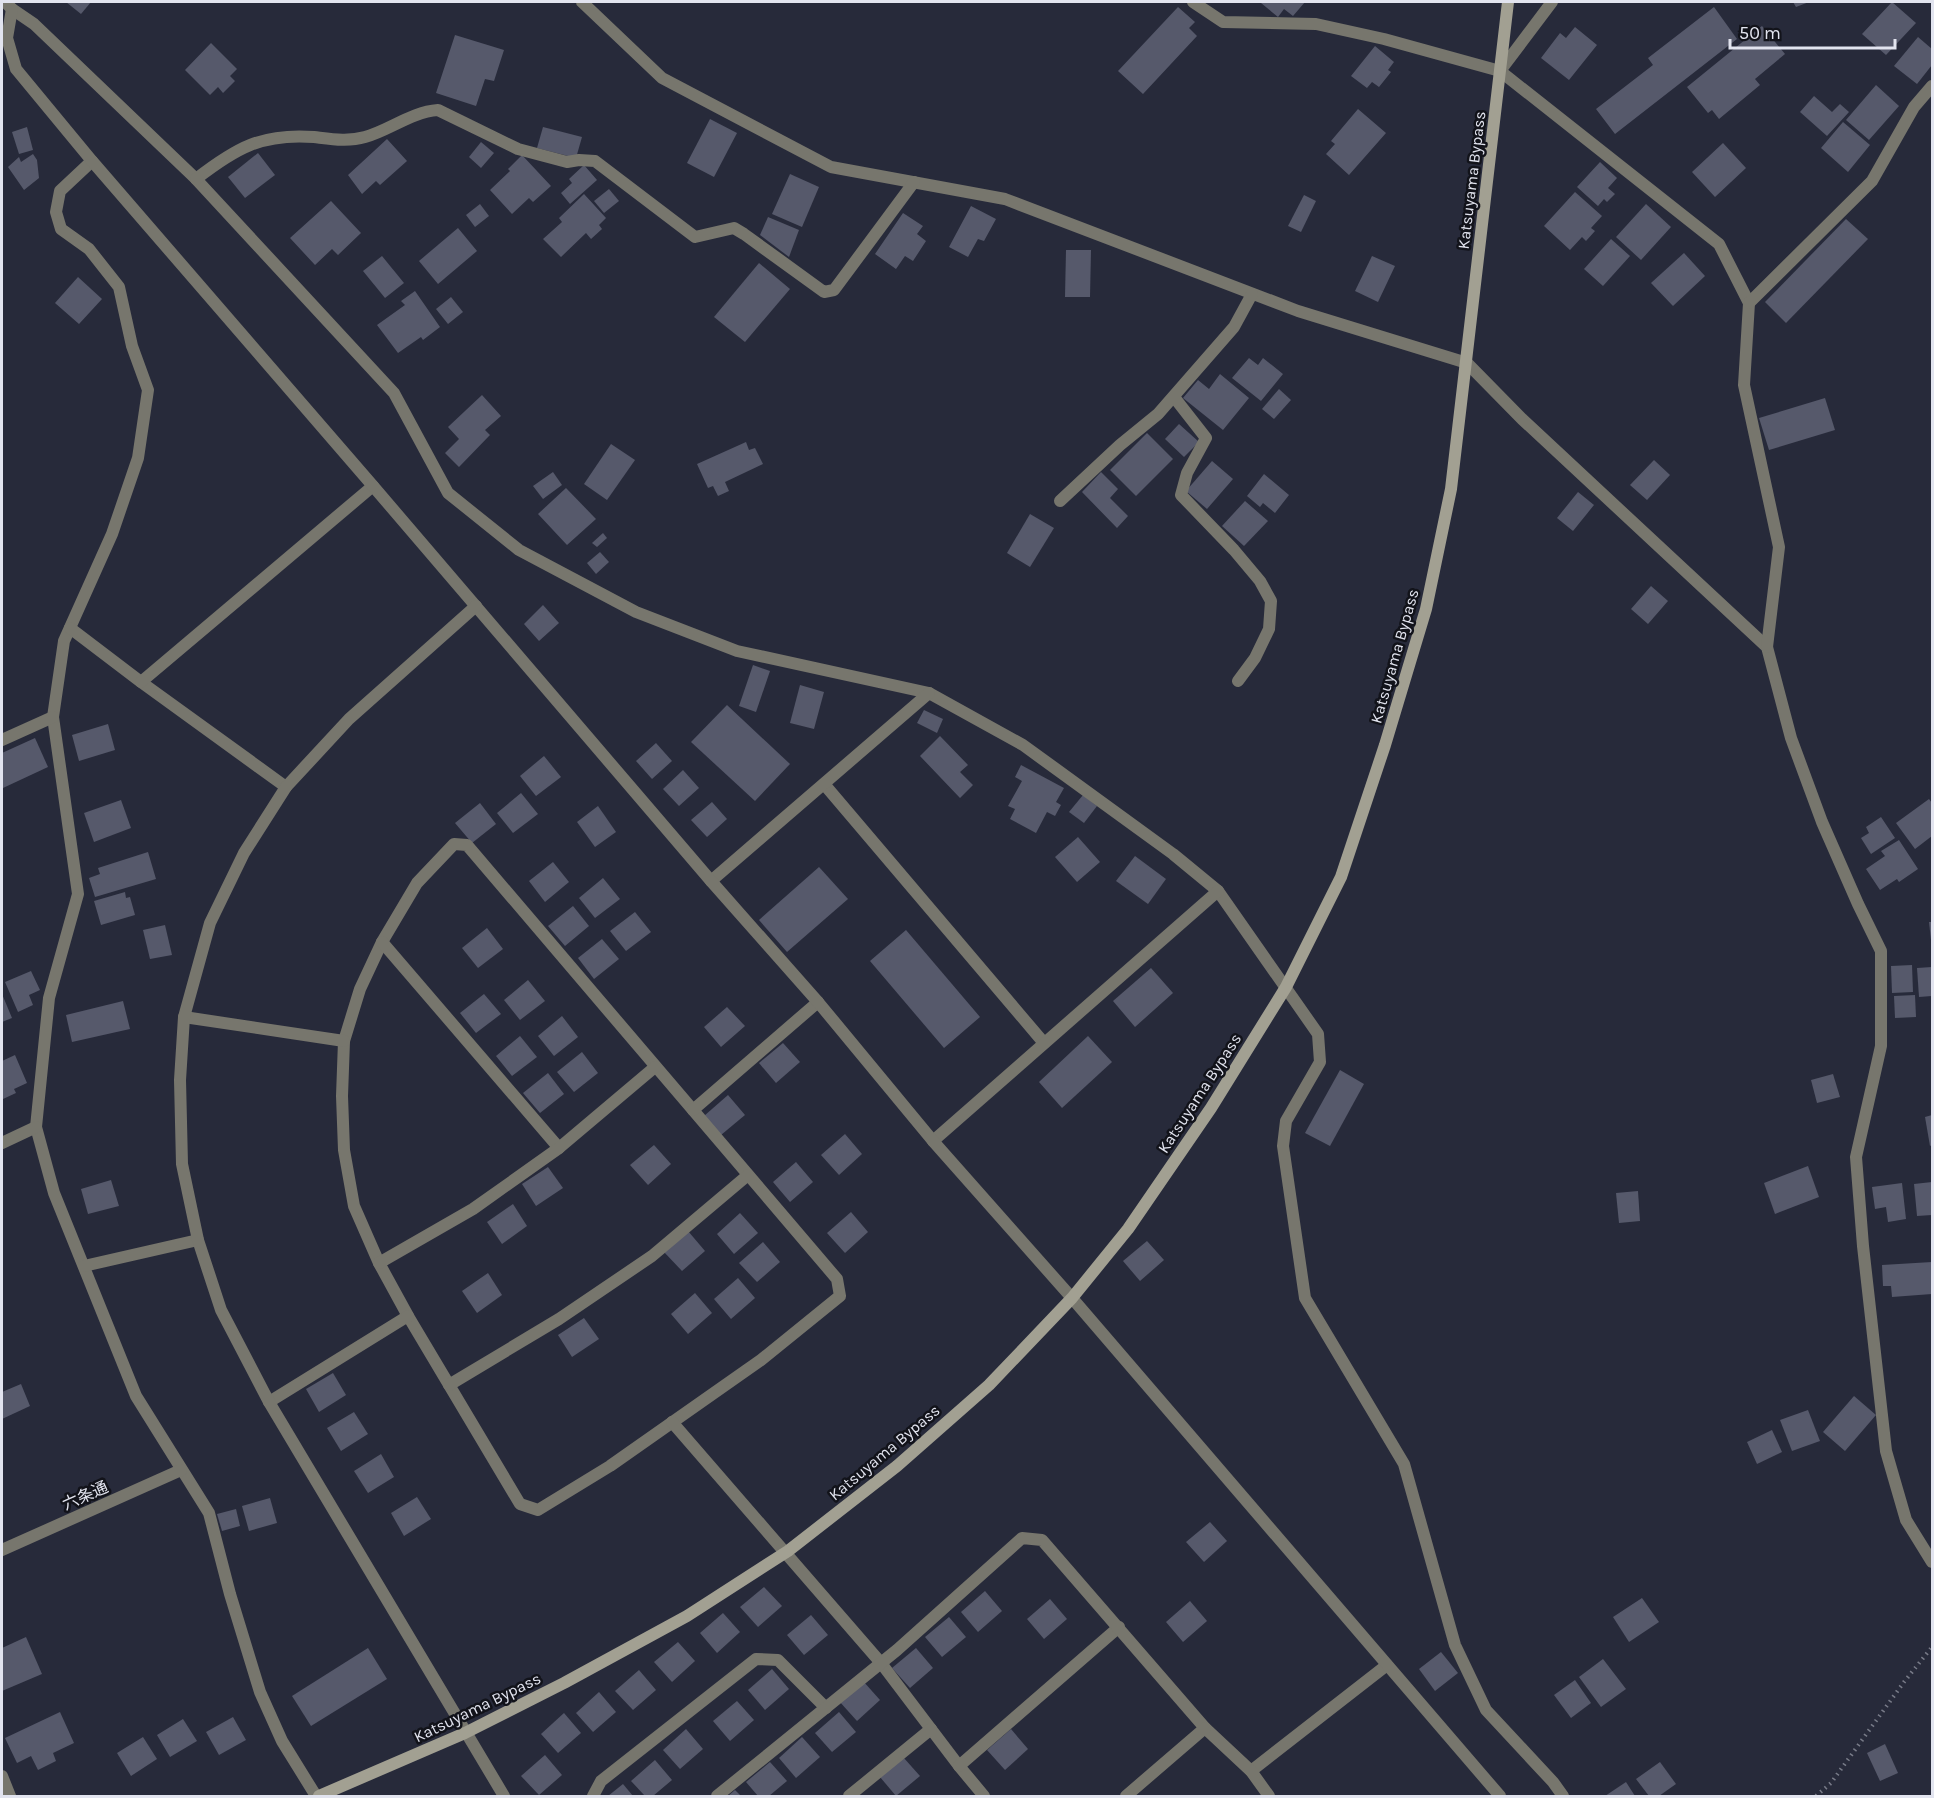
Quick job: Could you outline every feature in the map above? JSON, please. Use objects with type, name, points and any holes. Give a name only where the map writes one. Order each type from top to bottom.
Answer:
[{"type":"main road","name":"Katsuyama Bypass","points":[[317,1797],[465,1733],[564,1683],[687,1616],[786,1552],[897,1467],[988,1385],[1072,1298],[1128,1229],[1211,1108],[1286,987],[1341,878],[1385,746],[1426,609],[1450,489],[1509,2]]},
{"type":"street","points":[[582,2],[662,78],[831,167],[1005,199],[1298,311],[1467,363],[1522,419],[1767,647]]},
{"type":"street","points":[[1193,2],[1223,22],[1316,24],[1384,39],[1500,71],[1719,244],[1749,303],[1744,385],[1779,547],[1767,647],[1791,738],[1822,822],[1881,951],[1881,1046],[1856,1157],[1863,1246],[1886,1451],[1906,1520],[1932,1562]]},
{"type":"street","points":[[1500,71],[1552,2]]},
{"type":"street","points":[[8,6],[7,38],[16,69],[92,161],[711,881],[818,1002],[933,1141],[1072,1298],[1500,1797]]},
{"type":"street","points":[[8,6],[34,24],[196,179],[394,393],[448,493],[519,550],[636,612],[737,651],[929,693],[1023,746],[1173,854],[1218,891],[1318,1034],[1320,1062],[1286,1121],[1283,1146],[1305,1298],[1404,1464],[1455,1646],[1486,1710],[1553,1782],[1563,1797]]},
{"type":"street","points":[[1749,303],[1872,181],[1914,107],[1932,86]]},
{"type":"street","points":[[196,179],[216,163],[258,141],[289,136],[352,140],[367,137],[425,111],[438,110],[518,149],[567,162],[595,161],[695,237],[734,228],[824,292],[834,290],[914,182]]},
{"type":"street","points":[[92,161],[60,191],[56,212],[61,229],[89,249],[119,287],[132,346],[148,390],[138,458],[112,534],[64,641],[53,717],[78,894],[49,998],[36,1127],[54,1193],[136,1396],[209,1513],[230,1594],[260,1692],[282,1741],[317,1797]]},
{"type":"street","points":[[1060,501],[1174,397],[1234,327],[1252,294]]},
{"type":"street","points":[[1174,397],[1206,438],[1187,473],[1181,495],[1234,549],[1260,581],[1271,602],[1269,628],[1256,658],[1238,681]]},
{"type":"street","points":[[141,682],[373,486]]},
{"type":"street","points":[[476,606],[349,719],[286,787],[244,853],[210,922],[184,1017],[180,1080],[182,1164],[198,1240],[221,1310],[269,1402],[504,1797]]},
{"type":"street","points":[[70,628],[286,787]]},
{"type":"street","points":[[711,881],[929,693]]},
{"type":"street","points":[[2,740],[53,717]]},
{"type":"street","points":[[824,784],[1044,1043]]},
{"type":"street","points":[[454,844],[467,845],[837,1279],[840,1296],[761,1360],[610,1466],[538,1510],[520,1504],[408,1316],[354,1206],[344,1150],[342,1096],[344,1041],[360,989],[382,942],[417,883],[454,844]]},
{"type":"street","points":[[933,1141],[1218,891]]},
{"type":"street","points":[[382,942],[559,1148]]},
{"type":"street","points":[[693,1110],[818,1002]]},
{"type":"street","points":[[184,1017],[344,1041]]},
{"type":"street","points":[[380,1263],[473,1209],[559,1148],[655,1067]]},
{"type":"street","points":[[2,1143],[36,1127]]},
{"type":"street","points":[[449,1385],[559,1319],[652,1256],[748,1175]]},
{"type":"street","points":[[84,1266],[198,1240]]},
{"type":"street","points":[[269,1402],[408,1316]]},
{"type":"street","points":[[672,1422],[881,1663],[984,1797]]},
{"type":"street","name":"六条通","points":[[2,1550],[181,1470]]},
{"type":"street","points":[[717,1797],[881,1663],[1022,1538],[1042,1540],[1205,1728],[1251,1771],[1269,1797]]},
{"type":"street","points":[[959,1766],[1119,1627]]},
{"type":"street","points":[[593,1797],[602,1781],[756,1659],[778,1660],[826,1708]]},
{"type":"street","points":[[1251,1771],[1387,1665]]},
{"type":"street","points":[[1126,1797],[1205,1728]]},
{"type":"street","points":[[849,1797],[931,1729]]},
{"type":"street","points":[[2,1776],[10,1797]]},
{"type":"path","points":[[1816,1797],[1831,1783],[1932,1647]]},
{"type":"building","points":[[66,2],[91,2],[81,14]]},
{"type":"building","points":[[1305,2],[1293,16],[1284,9],[1278,17],[1261,3]]},
{"type":"building","points":[[1793,2],[1809,2],[1796,7]]},
{"type":"building","points":[[1892,2],[1916,23],[1886,55],[1862,34]]},
{"type":"building","points":[[1178,7],[1195,22],[1189,28],[1197,36],[1143,94],[1118,71]]},
{"type":"building","points":[[1714,7],[1737,39],[1615,134],[1596,109],[1653,65],[1648,58]]},
{"type":"building","points":[[1762,26],[1785,54],[1755,79],[1760,85],[1719,119],[1712,110],[1708,113],[1687,87]]},
{"type":"building","points":[[1575,27],[1597,45],[1569,80],[1541,58],[1560,33],[1566,38]]},
{"type":"building","points":[[455,35],[504,50],[494,81],[485,79],[476,106],[436,93]]},
{"type":"building","points":[[1918,37],[1932,49],[1932,65],[1917,84],[1894,66]]},
{"type":"building","points":[[211,43],[237,69],[230,76],[235,81],[223,93],[218,87],[210,95],[185,70]]},
{"type":"building","points":[[1375,46],[1394,62],[1388,70],[1391,72],[1379,87],[1372,82],[1367,88],[1351,76]]},
{"type":"building","points":[[1876,85],[1899,106],[1869,140],[1846,120]]},
{"type":"building","points":[[1814,96],[1832,112],[1840,104],[1849,112],[1827,136],[1800,112]]},
{"type":"building","points":[[1358,109],[1386,133],[1349,175],[1326,154],[1335,144],[1331,141]]},
{"type":"building","points":[[710,119],[737,133],[714,177],[687,163]]},
{"type":"building","points":[[1843,122],[1870,145],[1848,172],[1821,148]]},
{"type":"building","points":[[27,127],[33,150],[19,154],[12,132]]},
{"type":"building","points":[[543,127],[582,137],[576,158],[537,148]]},
{"type":"building","points":[[387,139],[407,161],[380,185],[376,181],[362,194],[348,175]]},
{"type":"building","points":[[481,142],[494,153],[481,168],[469,157]]},
{"type":"building","points":[[1723,143],[1746,168],[1715,197],[1692,172]]},
{"type":"building","points":[[258,153],[275,175],[245,198],[228,177]]},
{"type":"building","points":[[33,154],[37,160],[39,178],[24,190],[8,167],[19,157],[21,162]]},
{"type":"building","points":[[522,155],[551,186],[533,202],[529,198],[512,214],[490,190],[510,171],[508,169]]},
{"type":"building","points":[[1600,162],[1617,178],[1608,188],[1615,194],[1607,202],[1604,199],[1598,206],[1577,187]]},
{"type":"building","points":[[584,165],[597,180],[570,204],[561,193],[572,183],[569,179]]},
{"type":"building","points":[[790,174],[819,187],[802,227],[772,214]]},
{"type":"building","points":[[609,189],[619,201],[604,213],[594,201]]},
{"type":"building","points":[[1575,192],[1602,216],[1591,228],[1595,231],[1586,241],[1582,237],[1570,250],[1544,226]]},
{"type":"building","points":[[584,194],[606,218],[599,225],[602,229],[591,239],[586,233],[561,257],[543,239],[562,222],[559,218]]},
{"type":"building","points":[[1304,195],[1316,201],[1301,232],[1288,226]]},
{"type":"building","points":[[331,201],[361,233],[338,255],[332,249],[315,265],[290,238]]},
{"type":"building","points":[[480,204],[489,216],[475,227],[466,215]]},
{"type":"building","points":[[1646,204],[1671,227],[1641,260],[1616,237]]},
{"type":"building","points":[[971,206],[996,219],[984,241],[978,239],[968,257],[949,247]]},
{"type":"building","points":[[903,213],[923,226],[917,234],[926,241],[913,261],[905,256],[896,269],[875,254]]},
{"type":"building","points":[[768,217],[799,230],[789,257],[760,235]]},
{"type":"building","points":[[1846,219],[1868,239],[1786,323],[1765,302]]},
{"type":"building","points":[[458,228],[477,251],[438,284],[419,261]]},
{"type":"building","points":[[1611,239],[1630,256],[1603,286],[1584,269]]},
{"type":"building","points":[[1066,250],[1091,250],[1090,297],[1065,297]]},
{"type":"building","points":[[1684,253],[1705,276],[1673,306],[1651,283]]},
{"type":"building","points":[[382,256],[404,283],[385,298],[363,271]]},
{"type":"building","points":[[1372,256],[1395,266],[1378,302],[1355,291]]},
{"type":"building","points":[[759,263],[790,289],[745,342],[714,317]]},
{"type":"building","points":[[78,277],[102,299],[79,324],[55,303]]},
{"type":"building","points":[[415,291],[440,327],[423,340],[421,337],[398,353],[377,325],[405,305],[401,301]]},
{"type":"building","points":[[451,297],[463,312],[448,324],[436,309]]},
{"type":"building","points":[[1249,358],[1258,365],[1263,358],[1283,374],[1261,401],[1232,378]]},
{"type":"building","points":[[1220,374],[1249,398],[1223,430],[1183,398],[1198,380],[1209,389]]},
{"type":"building","points":[[1279,389],[1291,400],[1274,419],[1262,409]]},
{"type":"building","points":[[482,395],[501,416],[485,430],[490,435],[459,467],[445,453],[459,439],[448,427]]},
{"type":"building","points":[[1825,398],[1835,430],[1769,450],[1759,418]]},
{"type":"building","points":[[1179,424],[1199,442],[1184,457],[1165,439]]},
{"type":"building","points":[[1147,433],[1173,459],[1136,496],[1110,470]]},
{"type":"building","points":[[746,442],[749,450],[755,448],[763,464],[725,482],[729,491],[718,496],[713,486],[708,488],[697,464]]},
{"type":"building","points":[[611,444],[635,460],[607,500],[584,484]]},
{"type":"building","points":[[1654,460],[1670,475],[1647,500],[1630,485]]},
{"type":"building","points":[[1212,461],[1233,479],[1207,509],[1186,491]]},
{"type":"building","points":[[553,472],[562,485],[543,499],[533,486]]},
{"type":"building","points":[[1101,472],[1118,489],[1110,498],[1128,516],[1117,528],[1082,492]]},
{"type":"building","points":[[1264,474],[1289,495],[1275,513],[1263,503],[1260,507],[1247,496]]},
{"type":"building","points":[[566,488],[596,519],[567,545],[538,514]]},
{"type":"building","points":[[1578,492],[1594,505],[1573,531],[1557,518]]},
{"type":"building","points":[[1245,501],[1268,521],[1244,546],[1222,526]]},
{"type":"building","points":[[1030,514],[1054,528],[1030,567],[1007,553]]},
{"type":"building","points":[[603,533],[607,538],[597,547],[592,543]]},
{"type":"building","points":[[600,552],[609,562],[596,574],[587,563]]},
{"type":"building","points":[[1651,586],[1668,601],[1648,624],[1631,609]]},
{"type":"building","points":[[543,605],[559,623],[539,641],[524,624]]},
{"type":"building","points":[[753,665],[770,671],[756,712],[739,706]]},
{"type":"building","points":[[800,685],[824,692],[814,729],[790,723]]},
{"type":"building","points":[[727,705],[790,764],[755,801],[691,742]]},
{"type":"building","points":[[924,710],[943,719],[937,733],[917,723]]},
{"type":"building","points":[[108,724],[115,750],[79,761],[72,735]]},
{"type":"building","points":[[940,736],[968,765],[960,772],[973,785],[960,798],[920,756]]},
{"type":"building","points":[[35,738],[48,767],[3,788],[2,753]]},
{"type":"building","points":[[656,743],[672,761],[652,779],[636,761]]},
{"type":"building","points":[[544,756],[561,777],[536,796],[520,776]]},
{"type":"building","points":[[1021,765],[1064,788],[1056,802],[1061,805],[1055,816],[1047,812],[1036,833],[1010,819],[1015,809],[1008,806],[1022,781],[1015,777]]},
{"type":"building","points":[[683,770],[699,788],[679,806],[663,789]]},
{"type":"building","points":[[521,793],[538,814],[513,833],[497,813]]},
{"type":"building","points":[[1083,795],[1097,806],[1084,823],[1069,812]]},
{"type":"building","points":[[1929,799],[1932,803],[1932,836],[1915,849],[1896,823]]},
{"type":"building","points":[[121,800],[131,828],[94,842],[84,813]]},
{"type":"building","points":[[712,802],[727,819],[707,837],[691,820]]},
{"type":"building","points":[[480,803],[496,824],[472,843],[455,823]]},
{"type":"building","points":[[598,806],[616,832],[595,847],[577,822]]},
{"type":"building","points":[[1881,817],[1895,838],[1871,854],[1861,838],[1869,833],[1866,827]]},
{"type":"building","points":[[1078,837],[1100,862],[1077,882],[1055,857]]},
{"type":"building","points":[[1899,840],[1918,869],[1899,882],[1897,879],[1880,890],[1866,869],[1885,856],[1881,851]]},
{"type":"building","points":[[148,852],[156,879],[95,897],[89,878],[100,874],[98,868]]},
{"type":"building","points":[[1135,856],[1166,879],[1148,904],[1116,881]]},
{"type":"building","points":[[553,862],[569,882],[545,902],[529,881]]},
{"type":"building","points":[[819,867],[848,899],[787,952],[759,920]]},
{"type":"building","points":[[603,878],[620,899],[595,918],[579,898]]},
{"type":"building","points":[[125,892],[126,898],[130,897],[135,915],[101,925],[94,901]]},
{"type":"building","points":[[573,906],[589,926],[565,946],[548,926]]},
{"type":"building","points":[[635,912],[651,932],[626,951],[610,931]]},
{"type":"building","points":[[1929,922],[1932,922],[1932,940],[1931,940]]},
{"type":"building","points":[[165,925],[172,955],[150,959],[143,930]]},
{"type":"building","points":[[487,928],[503,949],[478,968],[462,948]]},
{"type":"building","points":[[906,930],[980,1017],[944,1048],[870,961]]},
{"type":"building","points":[[602,939],[619,959],[594,979],[578,958]]},
{"type":"building","points":[[1912,965],[1913,992],[1892,993],[1891,966]]},
{"type":"building","points":[[1932,967],[1932,996],[1919,997],[1917,968]]},
{"type":"building","points":[[1151,968],[1173,993],[1135,1027],[1113,1001]]},
{"type":"building","points":[[31,971],[40,990],[29,995],[33,1005],[18,1012],[5,982]]},
{"type":"building","points":[[528,980],[545,1001],[520,1020],[504,1000]]},
{"type":"building","points":[[2,994],[12,1018],[2,1022]]},
{"type":"building","points":[[484,994],[501,1014],[476,1033],[460,1013]]},
{"type":"building","points":[[1915,995],[1916,1017],[1895,1018],[1894,996]]},
{"type":"building","points":[[123,1001],[130,1029],[72,1042],[66,1015]]},
{"type":"building","points":[[727,1007],[745,1026],[721,1047],[704,1027]]},
{"type":"building","points":[[562,1016],[578,1037],[554,1056],[538,1036]]},
{"type":"building","points":[[520,1036],[537,1057],[512,1076],[496,1056]]},
{"type":"building","points":[[1088,1036],[1112,1062],[1062,1108],[1039,1082]]},
{"type":"building","points":[[783,1043],[800,1062],[776,1083],[759,1063]]},
{"type":"building","points":[[582,1052],[598,1073],[574,1092],[557,1072]]},
{"type":"building","points":[[15,1055],[27,1083],[14,1089],[16,1093],[3,1099],[2,1061]]},
{"type":"building","points":[[1340,1070],[1364,1084],[1330,1146],[1305,1133]]},
{"type":"building","points":[[548,1073],[564,1094],[540,1113],[523,1093]]},
{"type":"building","points":[[1833,1074],[1840,1097],[1817,1103],[1811,1080]]},
{"type":"building","points":[[728,1095],[745,1115],[721,1135],[704,1116]]},
{"type":"building","points":[[1932,1115],[1932,1145],[1930,1146],[1925,1117]]},
{"type":"building","points":[[845,1134],[862,1154],[839,1175],[821,1155]]},
{"type":"building","points":[[654,1145],[671,1164],[648,1185],[630,1165]]},
{"type":"building","points":[[796,1162],[813,1182],[790,1202],[773,1182]]},
{"type":"building","points":[[1808,1166],[1819,1197],[1775,1214],[1764,1183]]},
{"type":"building","points":[[548,1167],[563,1188],[536,1206],[522,1184]]},
{"type":"building","points":[[111,1180],[119,1206],[88,1214],[81,1189]]},
{"type":"building","points":[[1932,1182],[1932,1215],[1917,1216],[1914,1184]]},
{"type":"building","points":[[1902,1183],[1906,1219],[1888,1222],[1886,1207],[1875,1209],[1872,1187]]},
{"type":"building","points":[[1638,1191],[1640,1221],[1619,1223],[1616,1193]]},
{"type":"building","points":[[513,1204],[527,1226],[502,1244],[487,1222]]},
{"type":"building","points":[[851,1212],[868,1232],[845,1253],[827,1233]]},
{"type":"building","points":[[740,1213],[758,1233],[734,1254],[717,1234]]},
{"type":"building","points":[[688,1231],[705,1251],[682,1271],[664,1252]]},
{"type":"building","points":[[1147,1241],[1164,1260],[1140,1281],[1123,1261]]},
{"type":"building","points":[[763,1242],[780,1262],[757,1282],[739,1263]]},
{"type":"building","points":[[1932,1262],[1932,1294],[1892,1297],[1891,1286],[1883,1286],[1882,1265]]},
{"type":"building","points":[[488,1273],[502,1295],[477,1313],[462,1291]]},
{"type":"building","points":[[738,1278],[755,1298],[731,1319],[714,1299]]},
{"type":"building","points":[[695,1293],[712,1313],[688,1334],[671,1314]]},
{"type":"building","points":[[584,1318],[599,1339],[572,1357],[558,1335]]},
{"type":"building","points":[[333,1373],[346,1395],[319,1412],[306,1389]]},
{"type":"building","points":[[21,1384],[30,1406],[2,1419],[2,1392]]},
{"type":"building","points":[[1854,1396],[1876,1415],[1845,1451],[1823,1432]]},
{"type":"building","points":[[1808,1410],[1820,1441],[1792,1451],[1780,1420]]},
{"type":"building","points":[[354,1412],[368,1434],[341,1451],[327,1428]]},
{"type":"building","points":[[1772,1430],[1782,1452],[1757,1464],[1747,1442]]},
{"type":"building","points":[[381,1454],[394,1477],[368,1493],[354,1471]]},
{"type":"building","points":[[417,1497],[431,1519],[404,1536],[391,1513]]},
{"type":"building","points":[[270,1498],[277,1523],[249,1531],[242,1506]]},
{"type":"building","points":[[236,1509],[240,1526],[222,1531],[217,1514]]},
{"type":"building","points":[[1210,1522],[1227,1541],[1204,1562],[1186,1542]]},
{"type":"building","points":[[764,1587],[782,1606],[758,1627],[740,1607]]},
{"type":"building","points":[[985,1591],[1002,1611],[978,1632],[961,1612]]},
{"type":"building","points":[[1642,1598],[1659,1622],[1629,1642],[1613,1617]]},
{"type":"building","points":[[1050,1599],[1067,1619],[1044,1639],[1027,1619]]},
{"type":"building","points":[[1190,1601],[1207,1621],[1183,1642],[1166,1622]]},
{"type":"building","points":[[723,1613],[740,1632],[717,1653],[700,1633]]},
{"type":"building","points":[[811,1615],[828,1635],[804,1655],[787,1635]]},
{"type":"building","points":[[949,1617],[966,1637],[942,1657],[925,1637]]},
{"type":"building","points":[[26,1637],[42,1674],[2,1691],[2,1648]]},
{"type":"building","points":[[678,1642],[695,1661],[672,1682],[654,1662]]},
{"type":"building","points":[[368,1648],[387,1679],[311,1726],[292,1696]]},
{"type":"building","points":[[916,1648],[933,1668],[910,1688],[892,1668]]},
{"type":"building","points":[[1441,1652],[1458,1673],[1435,1691],[1419,1669]]},
{"type":"building","points":[[1603,1659],[1626,1689],[1601,1707],[1579,1677]]},
{"type":"building","points":[[772,1669],[789,1689],[765,1710],[748,1690]]},
{"type":"building","points":[[639,1670],[656,1690],[633,1710],[615,1691]]},
{"type":"building","points":[[1575,1680],[1591,1703],[1571,1718],[1554,1695]]},
{"type":"building","points":[[863,1681],[880,1700],[857,1721],[839,1701]]},
{"type":"building","points":[[599,1692],[616,1712],[593,1732],[576,1713]]},
{"type":"building","points":[[737,1701],[754,1720],[730,1741],[713,1721]]},
{"type":"building","points":[[60,1712],[74,1743],[53,1753],[56,1761],[38,1770],[31,1756],[17,1763],[5,1738]]},
{"type":"building","points":[[839,1712],[856,1732],[832,1752],[815,1733]]},
{"type":"building","points":[[564,1713],[581,1733],[558,1753],[541,1734]]},
{"type":"building","points":[[233,1717],[246,1740],[219,1755],[206,1732]]},
{"type":"building","points":[[183,1719],[197,1741],[170,1757],[157,1735]]},
{"type":"building","points":[[686,1729],[703,1749],[680,1769],[663,1750]]},
{"type":"building","points":[[1011,1729],[1028,1749],[1005,1770],[987,1750]]},
{"type":"building","points":[[143,1737],[157,1759],[131,1776],[117,1753]]},
{"type":"building","points":[[802,1737],[820,1757],[796,1778],[779,1758]]},
{"type":"building","points":[[1885,1744],[1898,1773],[1880,1781],[1867,1753]]},
{"type":"building","points":[[545,1755],[562,1775],[539,1795],[521,1776]]},
{"type":"building","points":[[903,1757],[920,1776],[896,1796],[880,1777]]},
{"type":"building","points":[[655,1760],[672,1780],[653,1796],[645,1796],[631,1781]]},
{"type":"building","points":[[770,1762],[787,1781],[769,1796],[758,1796],[746,1782]]},
{"type":"building","points":[[1660,1762],[1676,1784],[1659,1796],[1649,1796],[1636,1779]]},
{"type":"building","points":[[1626,1782],[1635,1796],[1605,1796]]},
{"type":"building","points":[[623,1784],[633,1796],[608,1796]]},
{"type":"building","points":[[735,1790],[741,1796],[728,1796]]}]
